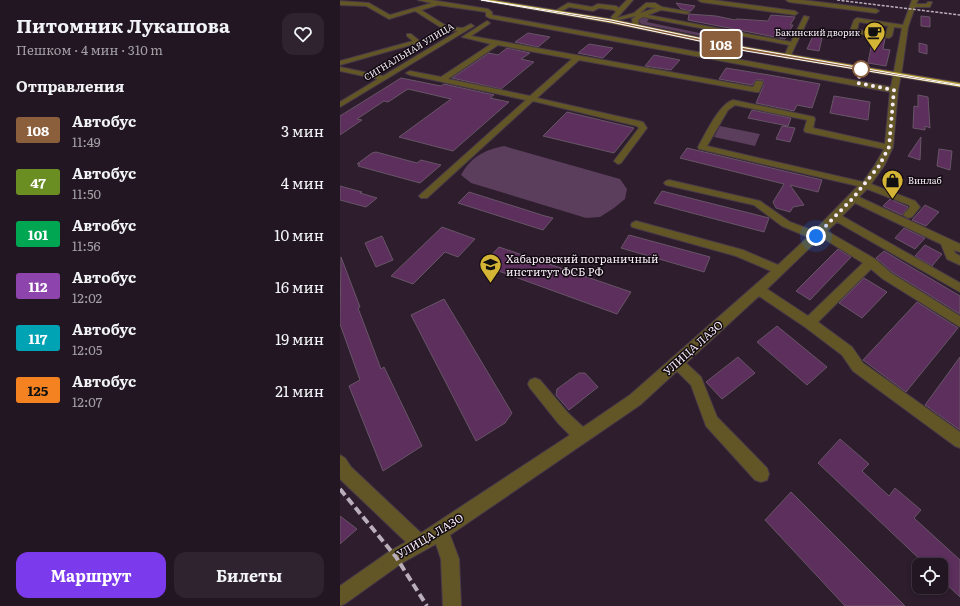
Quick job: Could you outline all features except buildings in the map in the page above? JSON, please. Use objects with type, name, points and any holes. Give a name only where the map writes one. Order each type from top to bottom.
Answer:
[{"type":"highway","points":[[483,0],[503,1],[611,21],[787,57],[960,85]]},
{"type":"street","points":[[420,0],[488,11],[490,13],[488,19],[465,37],[756,90],[766,69]]},
{"type":"street","points":[[611,21],[630,0]]},
{"type":"street","points":[[701,0],[795,13]]},
{"type":"street","points":[[745,0],[800,7],[818,4]]},
{"type":"street","points":[[788,0],[876,11]]},
{"type":"street","points":[[636,26],[635,19],[646,5],[646,2],[652,1]]},
{"type":"street","points":[[340,2],[366,4],[388,17],[417,10],[436,3]]},
{"type":"street","points":[[914,2],[928,6],[930,4]]},
{"type":"street","name":"УЛИЦА ЛАЗО","points":[[340,597],[396,557],[440,532],[635,400],[780,270],[836,217],[865,185],[879,166],[889,147],[894,90],[898,75],[905,27],[914,2]]},
{"type":"street","points":[[436,3],[447,10],[456,10]]},
{"type":"street","points":[[556,12],[568,5],[593,10],[598,6],[616,8],[619,12]]},
{"type":"street","points":[[646,5],[655,5],[660,8],[687,12]]},
{"type":"street","points":[[611,21],[660,8]]},
{"type":"street","points":[[417,10],[447,29],[463,30]]},
{"type":"street","points":[[639,14],[793,44]]},
{"type":"street","points":[[787,57],[806,17]]},
{"type":"street","points":[[488,19],[766,69],[894,90]]},
{"type":"street","name":"СИГНАЛЬНАЯ УЛИЦА","points":[[340,105],[344,99],[384,78],[463,30],[478,22],[488,19]]},
{"type":"street","points":[[891,25],[889,36],[853,31],[857,20],[905,27]]},
{"type":"street","points":[[340,63],[418,42],[409,35]]},
{"type":"street","points":[[442,79],[496,43]]},
{"type":"street","points":[[424,196],[577,58]]},
{"type":"street","points":[[340,69],[384,78]]},
{"type":"street","points":[[410,73],[533,99],[640,124],[643,128],[618,161]]},
{"type":"street","points":[[870,95],[872,86]]},
{"type":"street","points":[[889,147],[808,130],[811,119],[733,102],[725,108],[702,147],[865,185],[912,203],[915,207],[908,215]]},
{"type":"street","points":[[669,183],[757,203],[786,224],[818,234],[871,262],[887,276],[960,322]]},
{"type":"street","points":[[853,198],[960,248]]},
{"type":"street","points":[[836,217],[960,288]]},
{"type":"street","points":[[636,225],[739,252],[780,270]]},
{"type":"street","points":[[945,242],[951,256],[960,261]]},
{"type":"street","points":[[808,323],[871,262]]},
{"type":"street","points":[[758,289],[847,351],[858,367],[960,441]]},
{"type":"street","points":[[677,363],[696,381],[711,421],[761,474]]},
{"type":"street","points":[[535,384],[563,418],[582,436]]},
{"type":"street","points":[[340,462],[345,473],[419,543]]},
{"type":"street","points":[[440,532],[450,559],[452,606]]},
{"type":"shaded area","points":[[643,17],[649,19],[647,22],[709,35],[711,38],[641,24],[637,19]]},
{"type":"shaded area","points":[[720,126],[760,134],[755,146],[714,137]]},
{"type":"shaded area","points":[[504,146],[620,179],[627,189],[625,199],[600,217],[586,218],[471,183],[461,175],[469,163],[479,155]]},
{"type":"railway","points":[[837,0],[960,15]]},
{"type":"railway","points":[[340,489],[396,557],[427,606]]},
{"type":"bus line","name":"108","points":[[483,0],[611,21],[746,49],[960,85]]},
{"type":"place","name":"Бакинский дворик","points":[[875,52]]},
{"type":"place","name":"Винлаб","points":[[892,200]]},
{"type":"place","name":"Хабаровский пограничный институт ФСБ РФ","points":[[490,284]]},
{"type":"route","points":[[816,236],[836,217],[865,185],[879,166],[889,147],[894,90],[858,83],[861,69]]}]
